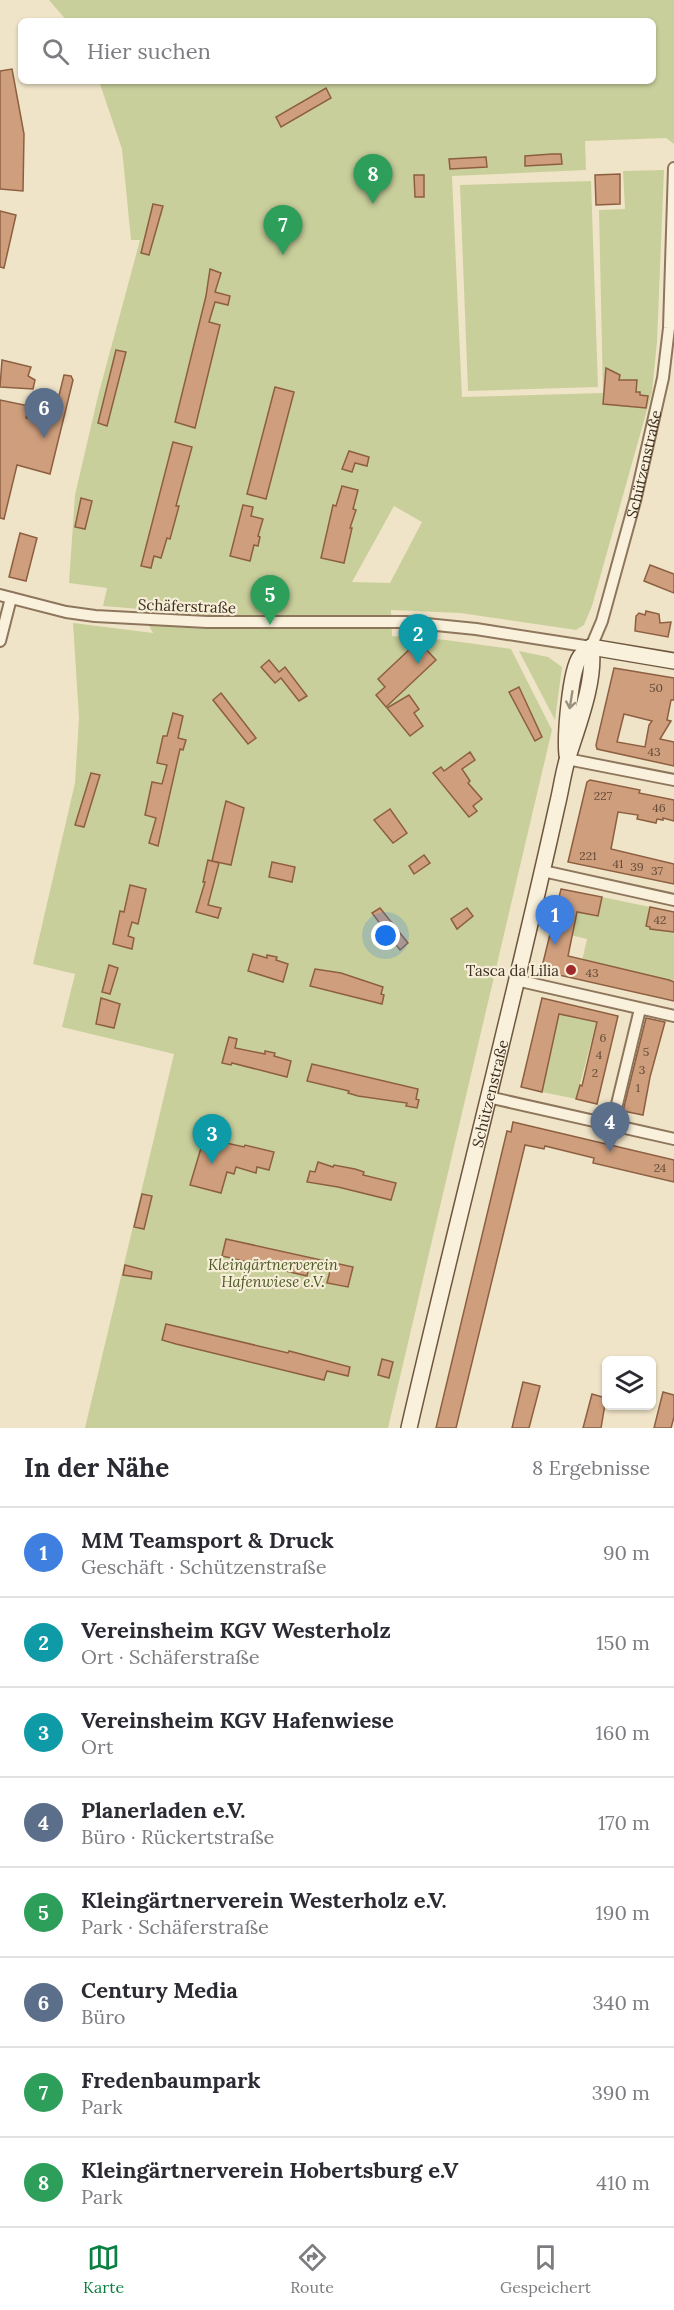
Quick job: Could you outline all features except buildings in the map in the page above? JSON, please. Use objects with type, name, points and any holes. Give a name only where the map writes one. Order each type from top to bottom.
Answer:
[{"type":"street","name":"Schützenstraße","points":[[409,1428],[543,871],[567,759],[565,734],[576,669],[580,657],[591,647],[602,621],[636,501],[663,378],[670,309],[674,168]]},
{"type":"street","name":"Schäferstraße","points":[[5,596],[66,612],[104,617],[207,622],[406,622],[476,629],[591,647]]},
{"type":"street","points":[[0,641],[5,596]]},
{"type":"street","points":[[591,647],[674,661]]},
{"type":"street","points":[[567,759],[674,780]]},
{"type":"street","points":[[543,871],[674,900]]},
{"type":"street","points":[[516,980],[674,1016]]},
{"type":"street","points":[[612,1125],[640,1009]]},
{"type":"street","points":[[488,1097],[674,1138]]},
{"type":"green space","name":"Kleingärtnerverein Hafenwiese e.V.","points":[[49,0],[674,0],[674,144],[666,138],[585,141],[586,170],[452,176],[462,397],[603,393],[599,210],[625,209],[623,171],[664,170],[657,342],[652,392],[592,606],[584,625],[576,630],[460,613],[391,610],[392,636],[446,640],[511,649],[552,730],[388,1428],[85,1428],[174,1054],[62,1027],[75,974],[33,964],[75,783],[79,718],[73,623],[153,633],[140,609],[103,606],[107,588],[69,583],[75,495],[98,396],[140,240],[131,240],[122,149],[100,84],[656,84],[656,18],[64,18]],"holes":[[[394,506],[422,522],[390,583],[352,582]]]},
{"type":"green space","points":[[591,181],[598,387],[468,391],[460,185]]},
{"type":"green space","points":[[519,651],[548,657],[562,667],[555,720]]},
{"type":"green space","points":[[602,897],[650,907],[646,926],[650,929],[674,932],[674,982],[582,961],[587,939],[570,935],[578,907],[598,916]]},
{"type":"green space","points":[[585,1008],[597,1011],[595,1019],[597,1020],[576,1099],[542,1092],[559,1012],[582,1019]]},
{"type":"place","name":"Kleingärtnerverein Hobertsburg e.V","points":[[373,204]]},
{"type":"place","name":"Fredenbaumpark","points":[[283,255]]},
{"type":"place","name":"Century Media","points":[[44,438]]},
{"type":"place","name":"Kleingärtnerverein Westerholz e.V.","points":[[270,625]]},
{"type":"place","name":"Vereinsheim KGV Westerholz","points":[[418,664]]},
{"type":"place","name":"MM Teamsport & Druck","points":[[555,945]]},
{"type":"place","name":"Tasca da Lilia","points":[[571,970]]},
{"type":"place","name":"Planerladen e.V.","points":[[610,1152]]},
{"type":"place","name":"Vereinsheim KGV Hafenwiese","points":[[212,1164]]}]
